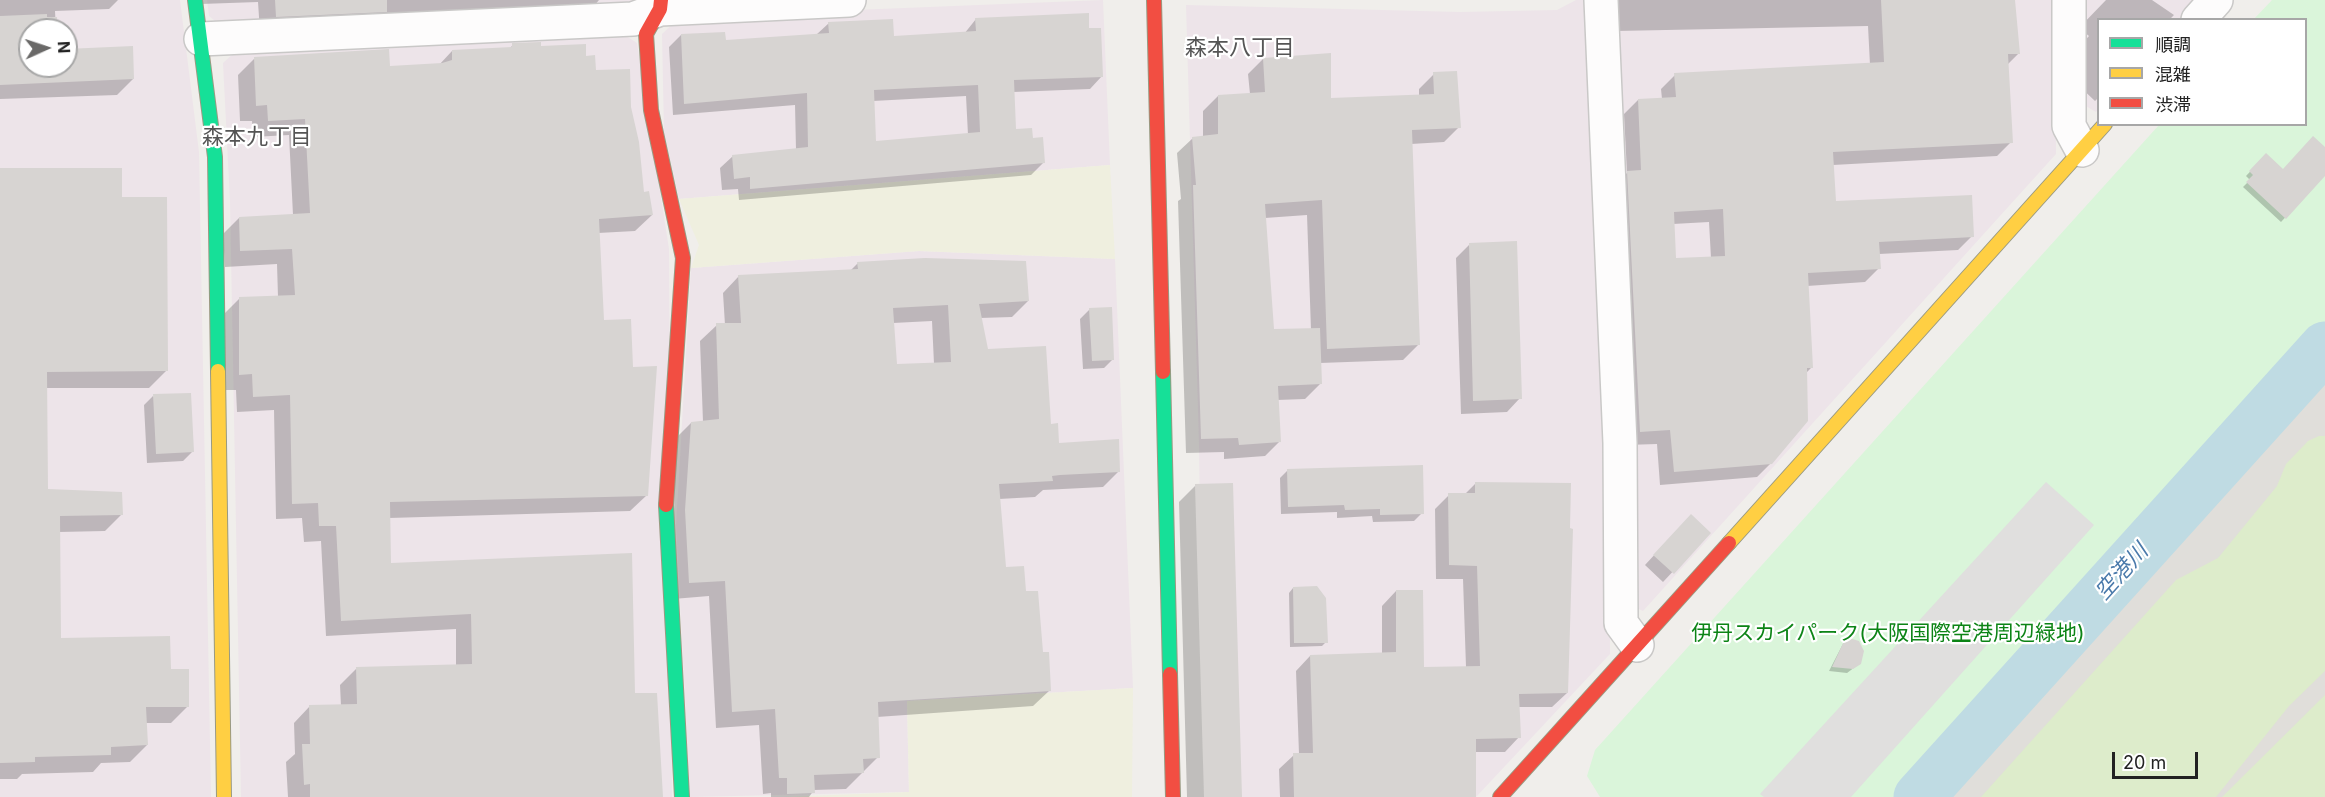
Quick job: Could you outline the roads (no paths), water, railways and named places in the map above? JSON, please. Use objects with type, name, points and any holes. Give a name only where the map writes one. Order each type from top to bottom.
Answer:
[{"type":"street","points":[[195,0],[215,157],[224,797]]},
{"type":"street","points":[[201,39],[633,19],[661,4],[849,0]]},
{"type":"street","points":[[1154,0],[1173,797]]},
{"type":"street","points":[[1601,0],[1620,443],[1621,623],[1637,645]]},
{"type":"street","points":[[2069,0],[2069,126],[2082,150]]},
{"type":"street","points":[[2200,18],[2216,0]]},
{"type":"street","points":[[661,4],[646,34],[651,110],[684,258],[666,510],[682,797]]},
{"type":"street","points":[[1500,797],[2103,126]]},
{"type":"waterway","name":"空港川","points":[[1919,797],[2325,347]]},
{"type":"district","name":"森本八丁目","points":[[1240,48]]},
{"type":"district","name":"森本九丁目","points":[[257,137]]},
{"type":"park label","name":"伊丹スカイパーク(大阪国際空港周辺緑地)","points":[[1888,634]]}]
